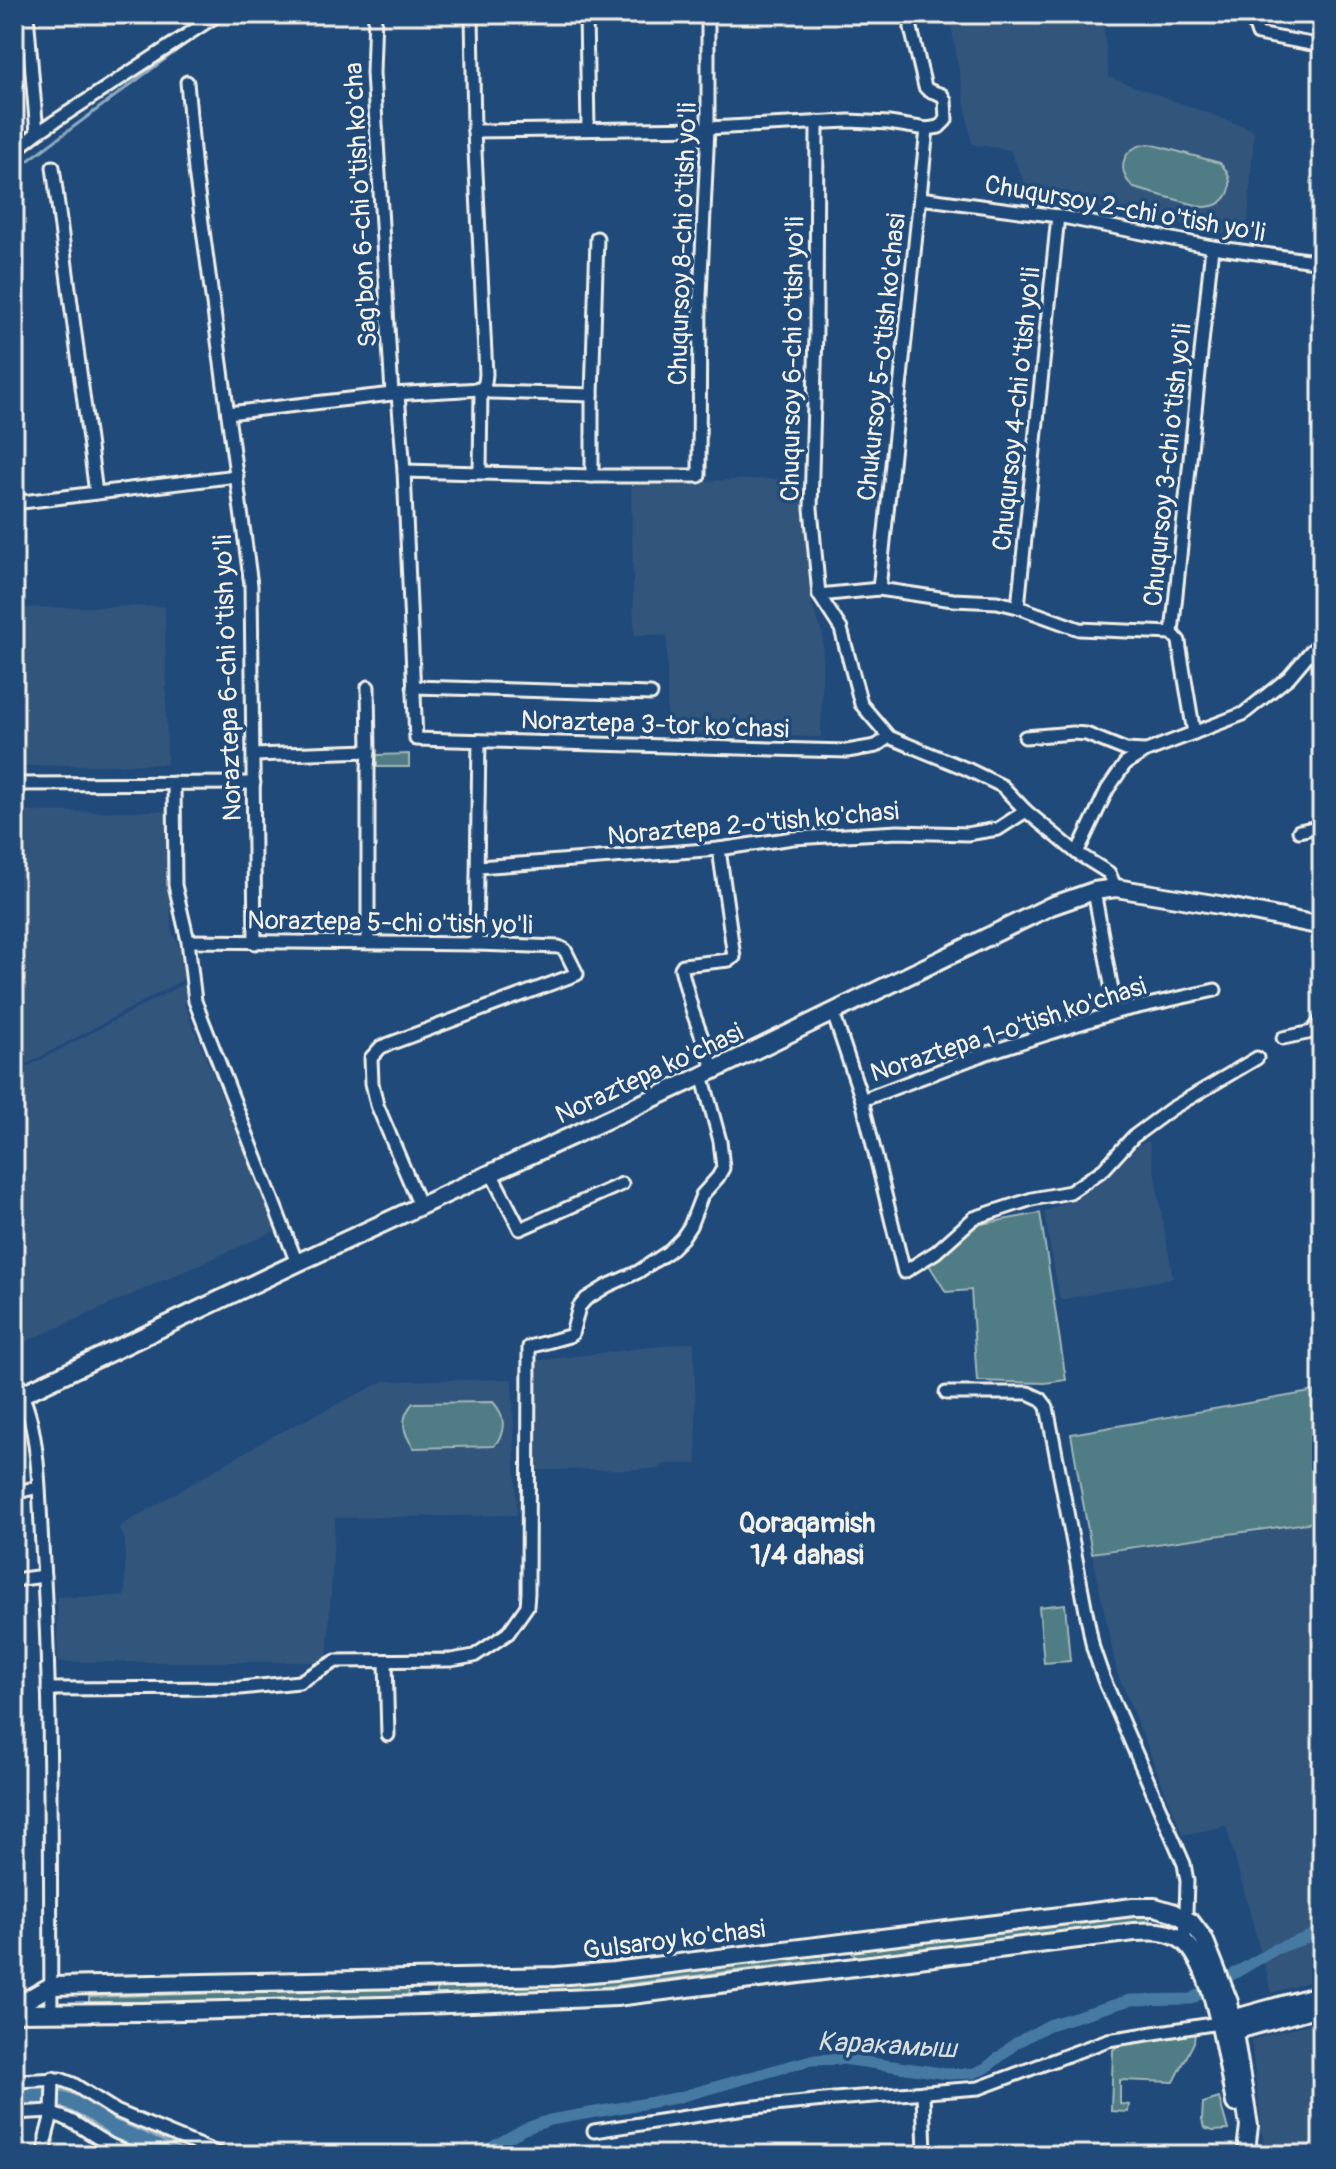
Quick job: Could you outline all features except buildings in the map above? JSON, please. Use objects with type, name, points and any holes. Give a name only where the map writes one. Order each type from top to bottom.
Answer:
[{"type":"main road","name":"Noraztepa ko'chasi","points":[[18,1397],[833,1013],[1051,906],[1094,891],[1116,888],[1322,926]]},
{"type":"main road","name":"Gulsaroy ko'chasi","points":[[51,1986],[585,1974],[1133,1907],[1155,1907],[1186,1919]]},
{"type":"main road","points":[[1186,1919],[1202,1934],[1207,1964],[1226,2016],[1240,2126],[1248,2148]]},
{"type":"main road","name":"Gulsaroy ko'chasi","points":[[14,2010],[142,2012],[616,1997],[1134,1932],[1163,1932],[1185,1942]]},
{"type":"main road","points":[[1185,1942],[1207,1964]]},
{"type":"main road","points":[[838,1943],[841,1969]]},
{"type":"main road","points":[[423,1979],[424,2005]]},
{"type":"main road","points":[[14,2010],[51,1986]]},
{"type":"main road","points":[[1226,2016],[1322,1994]]},
{"type":"main road","points":[[1226,2016],[1322,2006]]},
{"type":"street","points":[[27,14],[37,133]]},
{"type":"street","points":[[14,151],[219,14]]},
{"type":"street","name":"Sag'bon 6-chi o'tish ko'cha","points":[[375,14],[374,87],[395,394],[404,471],[416,739]]},
{"type":"street","points":[[472,14],[474,131],[486,374],[481,389],[480,472]]},
{"type":"street","points":[[586,14],[588,129]]},
{"type":"street","name":"Chuqursoy 8-chi o'tish yo'li","points":[[592,476],[699,476],[700,296],[708,128],[708,14]]},
{"type":"street","points":[[474,131],[708,128],[849,121],[927,129],[939,127],[947,112],[945,100],[942,95],[925,87],[911,28],[916,14]]},
{"type":"street","points":[[1251,14],[1258,34],[1322,46]]},
{"type":"street","name":"Noraztepa 6-chi o'tish yo'li","points":[[187,82],[195,171],[251,585],[255,943]]},
{"type":"street","name":"Chuqursoy 6-chi o'tish yo'li","points":[[817,122],[811,508],[819,595]]},
{"type":"street","name":"Chukursoy 5-o'tish ko'chasi","points":[[879,589],[927,129]]},
{"type":"street","points":[[53,167],[96,493]]},
{"type":"street","name":"Chuqursoy 2-chi o'tish yo'li","points":[[920,198],[1058,216],[1212,247],[1322,262]]},
{"type":"street","name":"Chuqursoy 4-chi o'tish yo'li","points":[[1018,607],[1058,216]]},
{"type":"street","points":[[404,471],[592,476],[597,238]]},
{"type":"street","name":"Chuqursoy 3-chi o'tish yo'li","points":[[1194,733],[1179,641],[1172,633],[1212,247]]},
{"type":"street","points":[[228,413],[395,394],[481,389],[490,392],[592,395]]},
{"type":"street","points":[[14,503],[237,476]]},
{"type":"street","points":[[1116,888],[1109,873],[1077,853],[1026,811],[1002,786],[889,737],[861,704],[841,629],[819,595],[879,589],[953,600],[997,602],[1079,629],[1172,633]]},
{"type":"street","points":[[1077,853],[1113,781],[1125,764],[1144,752],[1243,714],[1289,677],[1322,642]]},
{"type":"street","points":[[368,687],[368,942]]},
{"type":"street","points":[[413,687],[651,694]]},
{"type":"street","points":[[1025,737],[1086,734],[1126,750],[1144,752]]},
{"type":"street","name":"Noraztepa 3-tor ko‘chasi","points":[[416,739],[847,751],[876,746],[889,737]]},
{"type":"street","points":[[476,944],[479,741]]},
{"type":"street","points":[[254,755],[369,751]]},
{"type":"street","points":[[174,783],[175,885],[188,941],[195,1001],[297,1263]]},
{"type":"street","points":[[14,784],[254,783]]},
{"type":"street","name":"Noraztepa 2-o'tish ko'chasi","points":[[478,867],[719,849],[793,838],[898,832],[967,834],[998,829],[1026,811]]},
{"type":"street","points":[[1299,831],[1322,826]]},
{"type":"street","points":[[48,1689],[240,1688],[299,1682],[336,1661],[451,1660],[474,1656],[508,1633],[527,1606],[529,1347],[572,1334],[579,1307],[586,1299],[638,1272],[668,1252],[690,1226],[702,1195],[723,1168],[708,1072],[681,968],[683,965],[734,957],[719,849]]},
{"type":"street","points":[[1094,891],[1116,1012]]},
{"type":"street","name":"Noraztepa 5-chi o'tish yo'li","points":[[188,941],[476,944],[565,950],[577,974],[381,1047],[371,1058],[377,1105],[420,1206]]},
{"type":"street","name":"Noraztepa 1-o'tish ko'chasi","points":[[862,1100],[984,1054],[1116,1012],[1215,990]]},
{"type":"street","points":[[833,1013],[862,1100],[904,1272],[936,1252],[974,1218],[1032,1199],[1070,1192],[1104,1169],[1133,1137],[1171,1109],[1257,1058]]},
{"type":"street","points":[[1283,1038],[1312,1032],[1322,1019]]},
{"type":"street","points":[[491,1173],[520,1229],[622,1184]]},
{"type":"street","points":[[946,1393],[1028,1393],[1038,1396],[1047,1407],[1093,1648],[1184,1864],[1187,1881],[1185,1942]]},
{"type":"street","points":[[18,1397],[32,1423],[44,1575],[51,2012]]},
{"type":"street","points":[[14,1493],[38,1487]]},
{"type":"street","points":[[14,1580],[44,1575]]},
{"type":"street","points":[[386,1662],[388,1735]]},
{"type":"street","points":[[594,2131],[745,2108],[989,2086],[1047,2061],[1108,2040],[1226,2016]]},
{"type":"street","points":[[46,2155],[53,2078]]},
{"type":"street","points":[[14,2081],[53,2078],[73,2084],[116,2111],[222,2155]]},
{"type":"street","points":[[923,2092],[925,2155]]},
{"type":"street","points":[[14,2113],[52,2112],[82,2126],[104,2142],[136,2155]]},
{"type":"shaded area","points":[[949,14],[1102,14],[1109,77],[1254,130],[1247,238],[1029,193],[1010,150],[972,144]]},
{"type":"shaded area","points":[[802,478],[812,604],[823,635],[821,737],[667,733],[667,635],[634,635],[631,483]]},
{"type":"shaded area","points":[[165,606],[167,764],[14,766],[14,608]]},
{"type":"shaded area","points":[[168,811],[171,929],[185,959],[188,977],[14,1071],[14,812]]},
{"type":"shaded area","points":[[187,982],[185,1007],[277,1230],[14,1347],[14,1074]]},
{"type":"shaded area","points":[[1149,1141],[1173,1278],[1060,1300],[1044,1212],[1079,1196],[1110,1175],[1139,1145]]},
{"type":"shaded area","points":[[694,1342],[697,1464],[665,1464],[659,1469],[536,1470],[533,1361]]},
{"type":"shaded area","points":[[512,1379],[517,1515],[335,1518],[327,1662],[58,1662],[57,1597],[125,1596],[125,1539],[119,1527],[267,1439],[384,1381]]},
{"type":"shaded area","points":[[1322,1521],[1322,1978],[1272,1993],[1226,1826],[1183,1835],[1117,1672],[1092,1553]]},
{"type":"shaded area","points":[[1322,2020],[1322,2155],[1265,2155],[1251,2040]]},
{"type":"shaded area","points":[[46,2086],[88,2100],[113,2119],[195,2155],[149,2155],[122,2144],[64,2108],[14,2104],[14,2088]]},
{"type":"green space","points":[[1150,144],[1220,163],[1229,178],[1229,192],[1220,203],[1203,207],[1134,188],[1124,174],[1124,160],[1133,149]]},
{"type":"green space","points":[[409,754],[409,767],[377,767],[377,755]]},
{"type":"green space","points":[[1040,1213],[1066,1380],[1045,1383],[977,1381],[971,1290],[946,1292],[929,1265],[976,1225]]},
{"type":"green space","points":[[1322,1390],[1322,1521],[1092,1553],[1071,1434]]},
{"type":"green space","points":[[493,1402],[503,1424],[494,1446],[414,1448],[407,1436],[404,1420],[413,1403]]},
{"type":"green space","points":[[1065,1604],[1070,1661],[1044,1663],[1039,1607]]},
{"type":"green space","points":[[1149,1913],[1150,1921],[856,1957],[852,1953],[855,1949]]},
{"type":"green space","points":[[823,1952],[824,1960],[564,1992],[437,1994],[440,1987],[565,1983]]},
{"type":"green space","points":[[406,1988],[409,1992],[406,1997],[89,2002],[89,1997]]},
{"type":"green space","points":[[1195,2033],[1194,2042],[1174,2082],[1120,2080],[1120,2104],[1129,2105],[1128,2112],[1111,2111],[1113,2050],[1119,2045]]},
{"type":"green space","points":[[1219,2098],[1228,2130],[1204,2128],[1203,2103]]},
{"type":"waterway","points":[[14,171],[207,28]]},
{"type":"waterway","name":"Каракамыш","points":[[478,2155],[524,2129],[550,2120],[676,2098],[811,2060],[843,2059],[948,2074],[974,2073],[986,2068],[1016,2043],[1049,2025],[1130,2000],[1191,1999],[1276,1949],[1322,1932]]},
{"type":"district","name":"Qoraqamish 1/4 dahasi","points":[[807,1538]]}]
